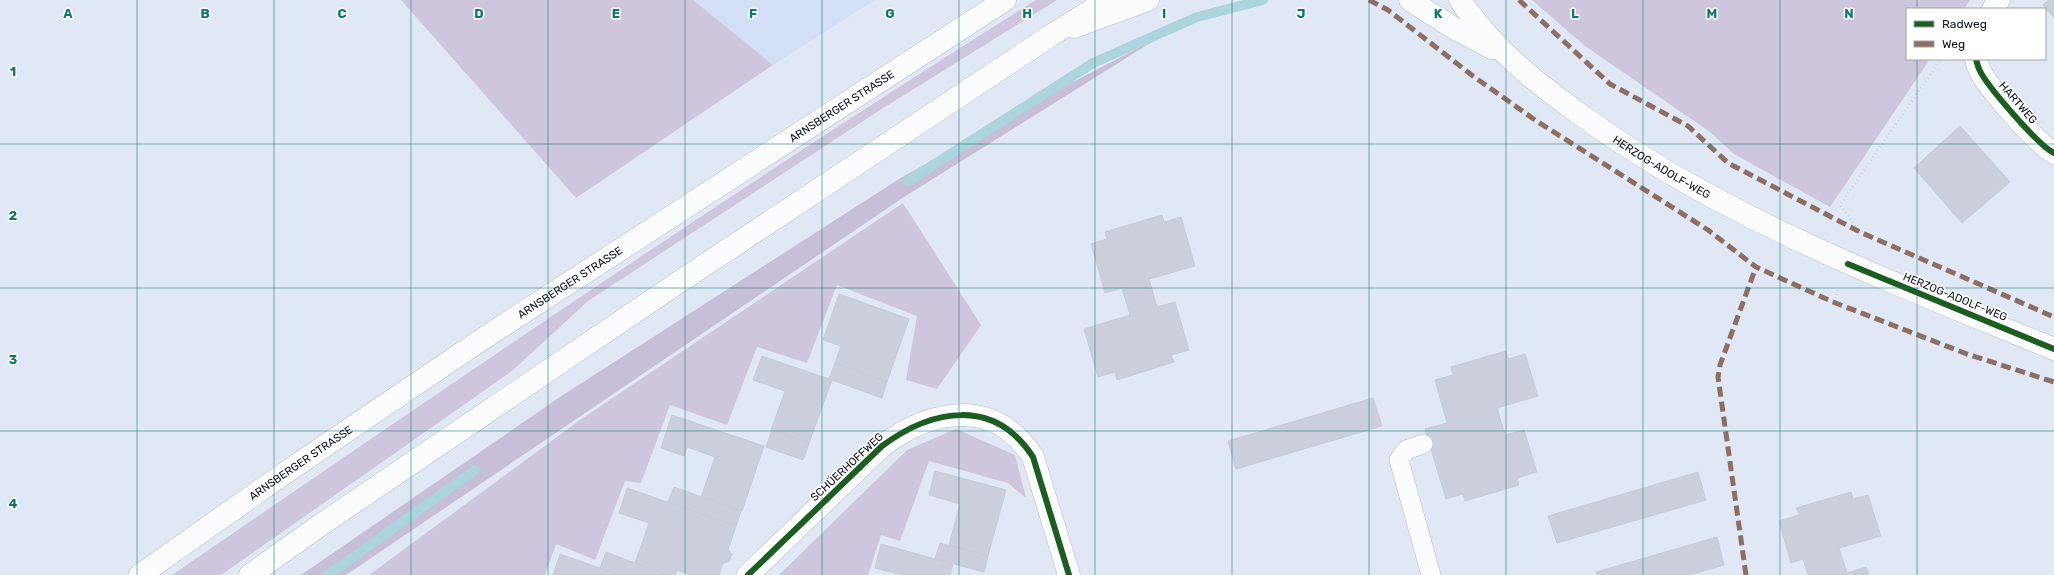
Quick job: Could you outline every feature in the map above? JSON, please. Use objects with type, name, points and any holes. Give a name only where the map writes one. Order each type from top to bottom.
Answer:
[{"type":"main road","name":"ARNSBERGER STRASSE","points":[[140,575],[282,475],[475,345],[1005,0]]},
{"type":"main road","points":[[250,575],[319,526],[680,282],[1050,36],[1108,0]]},
{"type":"main road","points":[[1050,36],[1148,0]]},
{"type":"main road","name":"HERZOG-ADOLF-WEG","points":[[1410,0],[1455,29],[1505,55]]},
{"type":"main road","name":"HERZOG-ADOLF-WEG","points":[[1460,0],[1484,32],[1505,55],[1544,88],[1624,146],[1712,197],[1848,264],[2054,349]]},
{"type":"main road","name":"HARTWEG","points":[[1976,60],[1988,84],[2036,138],[2054,153]]},
{"type":"main road","name":"SCHÜERHOFFWEG","points":[[748,575],[882,446],[908,428],[927,420],[964,415],[983,418],[1000,425],[1023,442],[1033,457],[1070,575]]},
{"type":"lane","points":[[1423,444],[1406,450],[1399,460],[1431,575]]},
{"type":"path","points":[[1833,302],[1860,232],[1840,204],[1940,60]]},
{"type":"shaded area","points":[[401,0],[693,0],[773,65],[576,198]]},
{"type":"shaded area","points":[[693,0],[875,0],[773,65]]},
{"type":"shaded area","points":[[1036,0],[1057,0],[880,110],[588,301],[512,371],[221,575],[172,575],[494,355],[709,211],[926,69]]},
{"type":"shaded area","points":[[1532,0],[1970,0],[1965,8],[1906,8],[1906,60],[1929,60],[1830,207],[1734,154],[1710,132],[1585,46]]},
{"type":"shaded area","points":[[1163,35],[904,197],[346,575],[301,575],[563,395],[899,179],[1031,104]]},
{"type":"shaded area","points":[[903,203],[981,325],[937,389],[906,380],[917,316],[837,285],[807,363],[757,347],[727,425],[670,405],[641,483],[625,481],[595,560],[556,544],[545,575],[369,575],[580,420]]},
{"type":"shaded area","points":[[956,429],[1015,455],[1026,498],[1008,483],[929,461],[900,541],[881,535],[868,575],[779,575],[907,450]]},
{"type":"building","points":[[2049,0],[2054,0],[2054,18],[2046,8],[2043,5]]},
{"type":"building","points":[[1960,126],[2010,182],[1962,223],[1914,168]]},
{"type":"building","points":[[1162,215],[1164,222],[1181,217],[1195,266],[1149,279],[1157,307],[1175,302],[1189,350],[1171,355],[1174,362],[1117,380],[1115,372],[1098,377],[1084,329],[1130,315],[1122,288],[1105,293],[1091,244],[1107,239],[1105,232]]},
{"type":"building","points":[[839,294],[909,319],[887,382],[835,363],[841,346],[823,340]]},
{"type":"building","points":[[1506,351],[1508,359],[1525,354],[1538,396],[1497,408],[1505,435],[1524,430],[1537,472],[1517,478],[1519,485],[1465,501],[1463,494],[1446,499],[1425,429],[1447,423],[1435,380],[1453,375],[1451,367]]},
{"type":"building","points":[[762,356],[832,380],[809,443],[771,430],[785,391],[753,380]]},
{"type":"building","points":[[835,363],[887,382],[882,398],[829,379]]},
{"type":"building","points":[[1373,398],[1382,426],[1236,469],[1228,441]]},
{"type":"building","points":[[672,415],[764,446],[742,511],[701,497],[715,457],[687,447],[684,456],[661,448]]},
{"type":"building","points":[[772,430],[809,443],[803,460],[766,447]]},
{"type":"building","points":[[935,471],[1006,490],[988,556],[949,545],[960,504],[929,495]]},
{"type":"building","points":[[1698,472],[1706,500],[1557,543],[1548,516]]},
{"type":"building","points":[[674,487],[741,511],[736,526],[668,502]]},
{"type":"building","points":[[627,488],[736,526],[728,550],[732,554],[729,562],[723,563],[719,575],[690,575],[677,570],[675,575],[668,575],[635,563],[649,523],[619,513]]},
{"type":"building","points":[[1851,492],[1853,499],[1868,495],[1881,536],[1839,548],[1847,573],[1866,567],[1869,575],[1808,575],[1803,559],[1791,563],[1779,521],[1799,515],[1796,508]]},
{"type":"building","points":[[1717,537],[1724,565],[1690,575],[1597,575],[1596,572]]},
{"type":"building","points":[[940,543],[988,556],[984,572],[935,559]]},
{"type":"building","points":[[881,544],[953,564],[950,575],[902,575],[875,568]]},
{"type":"building","points":[[606,552],[668,575],[620,575],[600,568]]},
{"type":"building","points":[[560,554],[620,575],[553,575]]},
{"type":"waterway","points":[[908,181],[1093,63],[1197,17],[1263,0]]},
{"type":"waterway","points":[[328,575],[475,470]]},
{"type":"marked path","points":[[1369,0],[1388,10],[1473,76],[1535,120],[1708,230],[1756,267],[1833,302],[1967,354],[2054,382]]},
{"type":"marked path","points":[[1519,0],[1610,84],[1688,126],[1728,163],[1860,232],[2054,317]]},
{"type":"marked path","points":[[1746,575],[1718,377],[1720,365],[1756,267]]},
{"type":"cycle path","points":[[1976,60],[1979,70],[2003,102],[2026,128],[2054,153]]},
{"type":"cycle path","points":[[1848,264],[2054,349]]},
{"type":"cycle path","points":[[748,575],[882,446],[901,433],[921,424],[941,417],[962,415],[981,417],[1000,425],[1017,438],[1033,457],[1069,575]]}]
